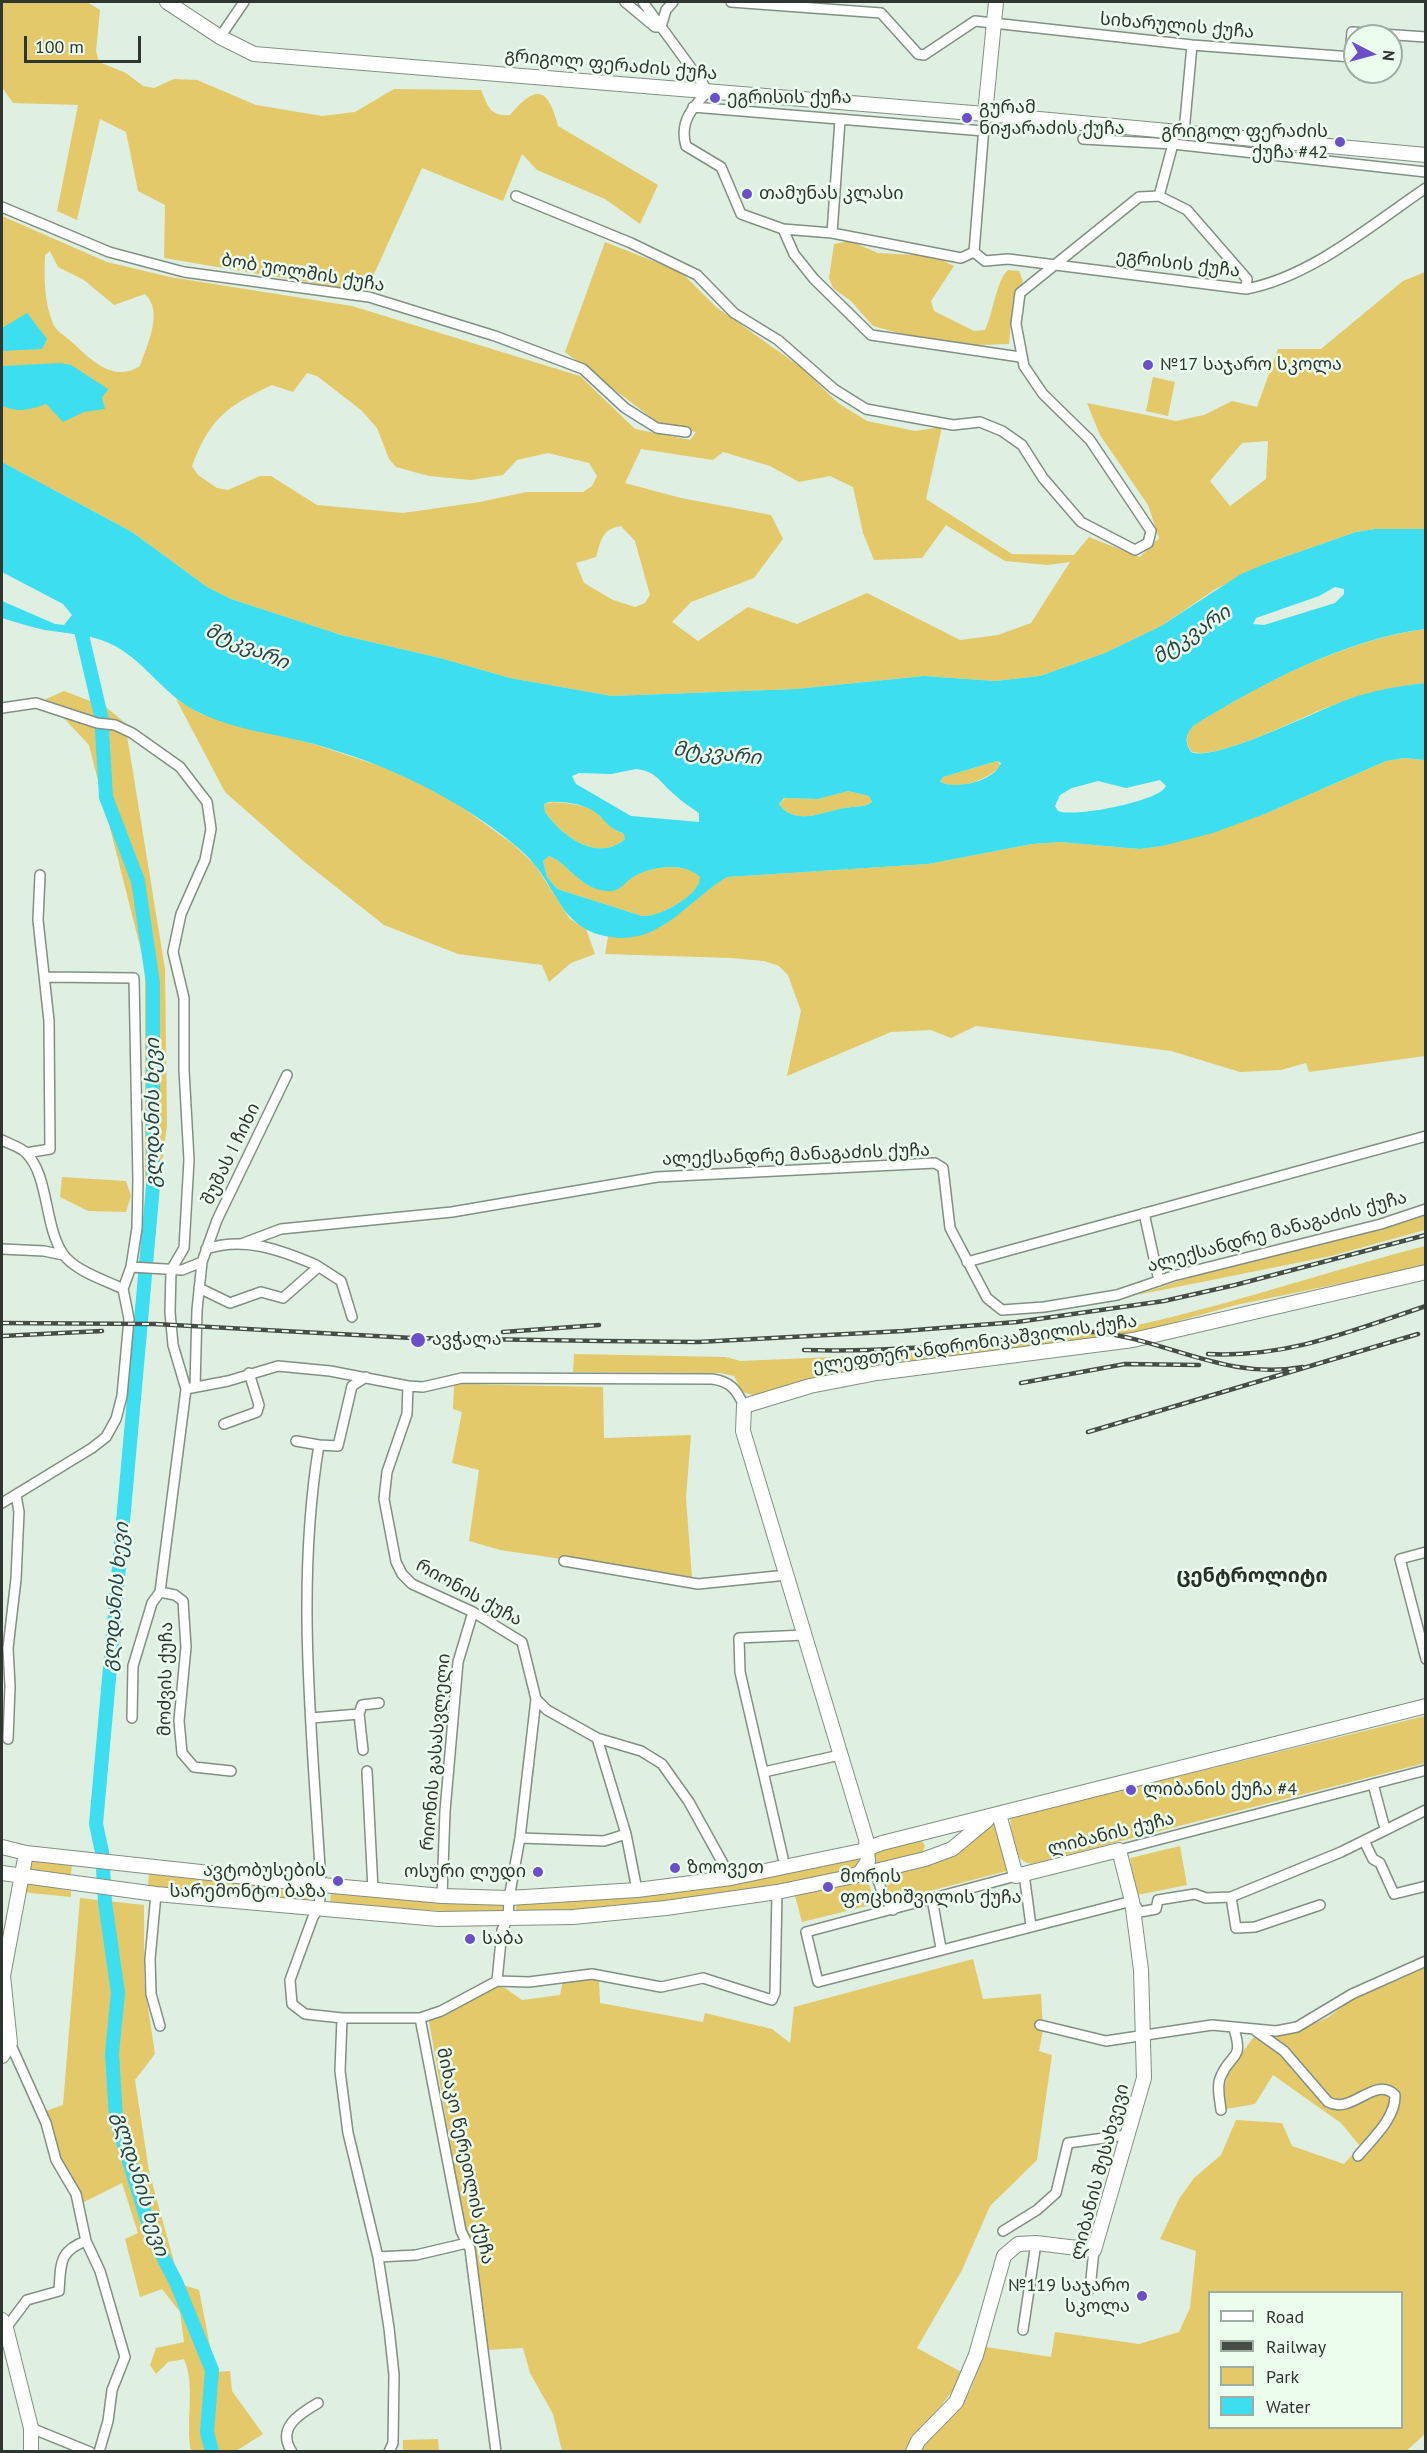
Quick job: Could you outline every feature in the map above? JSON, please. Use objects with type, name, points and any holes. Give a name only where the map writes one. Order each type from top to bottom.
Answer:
[{"type":"street","name":"გრიგოლ ფერაძის ქუჩა","points":[[167,2],[220,37],[254,54],[986,114],[1177,136],[1425,155]]},
{"type":"street","points":[[220,37],[244,2]]},
{"type":"street","points":[[625,2],[655,27],[661,27]]},
{"type":"street","points":[[643,2],[708,91]]},
{"type":"street","points":[[661,27],[666,10],[673,2]]},
{"type":"street","name":"სიხარულის ქუჩა","points":[[731,2],[880,13],[918,54],[924,55],[975,21],[994,25],[1192,45],[1343,56]]},
{"type":"street","points":[[974,252],[996,2]]},
{"type":"street","name":"სიხარულის ქუჩა","points":[[1403,35],[1425,37]]},
{"type":"street","points":[[1159,196],[1177,136],[1192,45]]},
{"type":"street","name":"ეგრისის ქუჩა","points":[[708,91],[686,118],[684,137],[686,146],[721,167],[741,214],[783,229],[832,233],[961,258],[967,253],[974,252],[985,261],[1008,259],[1246,289],[1270,285],[1303,270],[1425,188]]},
{"type":"street","points":[[693,107],[984,131]]},
{"type":"street","points":[[832,233],[840,120]]},
{"type":"street","points":[[1083,139],[1177,136],[1425,172]]},
{"type":"street","points":[[516,196],[631,243],[697,274],[734,314],[778,340],[834,389],[866,409],[953,425],[980,422],[1002,431],[1022,445],[1043,478],[1081,522],[1135,550],[1148,543],[1150,531],[1145,522],[1090,440],[1043,394],[1020,357],[1016,324],[1020,293],[1139,197],[1159,196],[1187,210],[1247,279],[1246,289]]},
{"type":"street","name":"ბობ უოლშის ქუჩა","points":[[2,207],[109,252],[184,272],[369,297],[495,336],[583,369],[625,408],[657,428],[686,432]]},
{"type":"street","points":[[783,229],[794,254],[814,279],[871,335],[1020,357]]},
{"type":"street","points":[[2,708],[36,703],[124,729],[180,767],[207,802],[211,829],[205,860],[181,914],[173,952],[184,998],[184,1070],[189,1160],[184,1248],[168,1270],[173,1345],[191,1388],[160,1592],[153,1603],[133,1666],[132,1718]]},
{"type":"street","points":[[26,1153],[50,1149],[49,1021],[45,976],[39,948],[40,875]]},
{"type":"street","points":[[2,1503],[106,1437],[116,1419],[122,1396],[129,1319],[123,1289],[134,1268],[138,1180],[135,978],[45,976]]},
{"type":"street","name":"შუშას I ჩიხი","points":[[191,1388],[199,1288],[206,1249],[287,1075]]},
{"type":"street","points":[[968,1262],[1425,1136]]},
{"type":"street","points":[[2,1140],[26,1153],[37,1172],[51,1228],[63,1255]]},
{"type":"street","name":"ალექსანდრე მანაგაძის ქუჩა","points":[[241,1244],[281,1229],[452,1212],[657,1177],[935,1164],[943,1168],[950,1228],[987,1298],[1002,1310],[1044,1307],[1117,1295],[1159,1281],[1381,1224],[1425,1209]]},
{"type":"street","points":[[1144,1214],[1159,1281]]},
{"type":"street","points":[[206,1249],[223,1243],[241,1244],[281,1250],[316,1265],[341,1281],[352,1317]]},
{"type":"street","points":[[2,1249],[63,1255],[86,1271],[123,1289]]},
{"type":"street","points":[[134,1268],[168,1270],[192,1268],[202,1263]]},
{"type":"street","points":[[199,1288],[230,1303],[261,1292],[283,1298],[316,1269],[316,1265]]},
{"type":"street","name":"ელეფთერ ანდრონიკაშვილის ქუჩა","points":[[744,1406],[810,1386],[877,1373],[1133,1340],[1425,1272]]},
{"type":"street","points":[[191,1388],[228,1381],[278,1366],[423,1387],[462,1378],[712,1379],[726,1381],[739,1394],[744,1406],[743,1431],[868,1847],[868,1861],[865,1867],[854,1875]]},
{"type":"street","points":[[224,1424],[257,1412],[259,1405],[249,1373]]},
{"type":"street","points":[[296,1441],[338,1446],[352,1386],[366,1377]]},
{"type":"street","name":"რიონის ქუჩა","points":[[408,1386],[407,1414],[387,1472],[384,1499],[396,1562],[402,1575],[412,1584],[473,1612],[522,1642],[536,1699]]},
{"type":"street","points":[[319,1445],[311,1491],[308,1634],[321,1885],[319,1908],[290,1980],[290,1999],[296,2008],[305,2014],[342,2018],[420,2018],[441,2011],[498,1981],[529,1982],[592,1974],[661,1987],[703,1978],[772,2000],[775,1993],[777,1892]]},
{"type":"street","points":[[8,1739],[10,1686],[8,1648],[16,1579],[19,1512],[16,1495]]},
{"type":"street","points":[[1425,1552],[1400,1559],[1425,1659]]},
{"type":"street","points":[[564,1561],[698,1584],[787,1575]]},
{"type":"street","name":"მოძვის ქუჩა","points":[[160,1592],[175,1594],[183,1601],[186,1647],[179,1721],[182,1753],[194,1767],[231,1771]]},
{"type":"street","name":"რიონის გასასვლელი","points":[[442,1896],[445,1811],[458,1662],[473,1612]]},
{"type":"street","points":[[783,1858],[740,1672],[739,1638],[806,1635]]},
{"type":"street","points":[[536,1699],[546,1710],[597,1738],[641,1750],[662,1764],[689,1802],[731,1878]]},
{"type":"street","points":[[498,1981],[502,1930],[508,1919],[509,1898],[520,1838],[536,1699]]},
{"type":"street","points":[[363,1750],[359,1714],[362,1705],[379,1703]]},
{"type":"street","points":[[2,1847],[26,1853],[148,1867],[442,1896],[509,1898],[637,1890],[731,1878],[810,1863],[1425,1706]]},
{"type":"street","points":[[311,1718],[359,1714]]},
{"type":"street","points":[[597,1738],[626,1834],[637,1890]]},
{"type":"street","points":[[764,1772],[840,1755]]},
{"type":"street","name":"ლიბანის ქუჩა","points":[[941,1948],[818,1982],[806,1932],[1425,1770]]},
{"type":"street","points":[[367,1771],[373,1890]]},
{"type":"street","points":[[1373,1784],[1385,1828]]},
{"type":"street","points":[[932,1899],[941,1948],[1132,1901],[1140,1912],[1156,1909],[1158,1900],[1190,1894],[1199,1894],[1206,1898],[1231,1897],[1364,1841],[1425,1809]]},
{"type":"street","points":[[2,1873],[150,1893],[438,1919],[508,1919],[666,1908],[777,1892],[925,1859],[952,1849],[995,1816]]},
{"type":"street","points":[[995,1816],[1020,1875],[1031,1926]]},
{"type":"street","points":[[520,1838],[604,1841],[626,1834]]},
{"type":"street","points":[[919,1834],[930,1839],[933,1844],[930,1856],[925,1859]]},
{"type":"street","points":[[1364,1841],[1373,1858],[1380,1863],[1394,1894],[1425,1886]]},
{"type":"street","name":"ლიბანის შესახვევი","points":[[1090,2289],[1094,2250],[1144,2078],[1141,1970],[1132,1901],[1119,1850]]},
{"type":"street","points":[[26,1853],[2,1976],[10,2043],[46,2122],[56,2160],[76,2194],[86,2241],[100,2271],[125,2356],[112,2390],[108,2421],[99,2451]]},
{"type":"street","points":[[875,1871],[883,1895],[893,1910]]},
{"type":"street","points":[[150,1893],[151,1994],[160,2025]]},
{"type":"street","points":[[1231,1897],[1236,1928],[1255,1927],[1320,1905]]},
{"type":"street","points":[[1040,2025],[1106,2041],[1212,2025],[1234,2029],[1276,2031],[1297,2027],[1329,2011],[1352,1994],[1425,1960]]},
{"type":"street","points":[[342,2018],[340,2071],[348,2133],[378,2257],[394,2375],[393,2444],[389,2451]]},
{"type":"street","name":"მიხაკო წერეთლის ქუჩა","points":[[420,2018],[461,2231],[470,2249],[496,2451]]},
{"type":"street","points":[[1221,2110],[1219,2092],[1221,2076],[1235,2058],[1239,2047],[1234,2029]]},
{"type":"street","points":[[1254,2030],[1284,2051],[1328,2102],[1335,2106],[1350,2104],[1380,2088],[1389,2089],[1395,2096],[1395,2106],[1390,2115],[1358,2156]]},
{"type":"street","points":[[2,2056],[10,2043]]},
{"type":"street","points":[[1003,2231],[1037,2210],[1056,2193],[1068,2143],[1126,2135]]},
{"type":"street","points":[[31,2451],[31,2428],[4,2324],[27,2300],[59,2291],[62,2256],[73,2246],[86,2241]]},
{"type":"street","points":[[378,2257],[416,2255],[467,2242]]},
{"type":"street","points":[[1023,2330],[1036,2243]]},
{"type":"street","points":[[913,2451],[918,2441],[956,2402],[976,2355],[1004,2256],[1017,2244],[1036,2243],[1094,2250]]},
{"type":"street","points":[[292,2451],[286,2443],[286,2431],[294,2418],[318,2403]]},
{"type":"street","points":[[31,2428],[90,2451]]},
{"type":"green space","points":[[2,2],[87,2],[100,10],[96,51],[99,62],[126,73],[143,86],[154,88],[174,79],[197,80],[256,105],[322,116],[355,112],[394,89],[481,90],[491,109],[503,115],[510,115],[527,98],[540,94],[550,103],[558,126],[658,185],[640,224],[605,199],[537,170],[522,154],[503,201],[422,168],[366,292],[164,258],[165,205],[138,191],[126,132],[100,119],[77,220],[57,211],[78,105],[13,103],[2,87]]},
{"type":"green space","points":[[2,216],[107,262],[170,277],[352,306],[580,376],[635,429],[690,440],[696,432],[657,422],[565,352],[605,242],[681,272],[716,307],[802,368],[838,403],[867,421],[915,431],[942,427],[926,499],[1012,554],[1074,555],[1089,537],[1140,557],[1159,538],[1148,505],[1100,435],[1087,403],[1176,421],[1204,415],[1232,401],[1257,407],[1278,349],[1321,349],[1403,281],[1425,272],[1425,529],[1375,529],[1356,532],[1270,562],[1214,590],[1161,626],[1105,653],[1040,676],[995,681],[924,676],[796,689],[612,696],[510,678],[440,658],[341,635],[231,599],[207,587],[132,532],[2,462]],"holes":[[[50,251],[58,267],[84,280],[114,305],[145,294],[151,301],[154,319],[150,339],[140,366],[121,372],[104,368],[57,330],[53,324],[46,298],[45,255]],[[307,373],[317,376],[361,410],[377,428],[389,459],[396,467],[429,476],[471,480],[503,475],[517,460],[548,453],[589,463],[597,476],[592,486],[583,492],[526,492],[480,502],[403,513],[317,505],[271,476],[260,476],[228,490],[217,488],[198,475],[192,466],[206,436],[222,415],[243,400],[272,385],[293,392]],[[1268,441],[1266,479],[1230,506],[1210,481],[1242,443]],[[641,449],[713,460],[723,452],[770,466],[799,482],[830,476],[853,487],[863,533],[874,560],[922,558],[946,525],[1005,561],[1047,565],[1070,562],[1031,623],[998,635],[960,640],[867,593],[797,624],[748,607],[698,641],[672,622],[691,602],[754,578],[783,539],[771,515],[681,498],[625,483]],[[621,526],[635,541],[650,595],[645,603],[635,607],[613,600],[584,583],[576,563],[596,557],[603,536],[610,530]]]},
{"type":"green space","points":[[850,241],[878,253],[934,256],[954,266],[931,301],[934,311],[974,331],[985,330],[1004,275],[1008,270],[1019,271],[1023,281],[1013,299],[1009,344],[945,346],[873,326],[851,301],[833,288],[829,278],[834,244]]},
{"type":"green space","points":[[1153,377],[1175,382],[1168,416],[1146,411]]},
{"type":"green space","points":[[1425,629],[1425,683],[1388,689],[1352,699],[1218,751],[1202,753],[1191,751],[1187,738],[1193,726],[1246,694],[1335,653],[1395,635]]},
{"type":"green space","points":[[64,691],[106,707],[125,723],[165,969],[167,1125],[163,1157],[145,1180],[145,966],[89,745],[46,699]]},
{"type":"green space","points":[[176,699],[201,714],[317,745],[391,770],[425,785],[459,805],[514,845],[535,865],[570,919],[586,929],[595,954],[571,963],[549,982],[542,965],[458,954],[384,925],[302,860],[225,792]]},
{"type":"green space","points":[[1404,758],[1425,760],[1425,1056],[1309,1072],[1306,1063],[1281,1070],[1240,1072],[1171,1051],[976,1026],[951,1038],[931,1030],[891,1032],[787,1076],[801,1011],[788,975],[779,966],[764,961],[731,958],[605,954],[608,937],[646,933],[660,926],[727,877],[928,864],[1032,844],[1060,842],[1140,849],[1162,846],[1267,813],[1386,761]]},
{"type":"green space","points":[[997,761],[1001,766],[988,776],[972,783],[955,785],[940,782],[943,777]]},
{"type":"green space","points":[[848,791],[869,796],[872,802],[863,806],[810,816],[793,815],[779,804],[785,798],[818,799]]},
{"type":"green space","points":[[553,802],[578,805],[592,810],[614,829],[623,833],[625,839],[614,846],[603,848],[581,844],[561,830],[545,812],[544,804]]},
{"type":"green space","points":[[549,856],[582,881],[597,889],[612,890],[631,878],[660,868],[678,867],[701,877],[694,891],[678,904],[649,916],[642,916],[557,889],[547,877],[543,861]]},
{"type":"green space","points":[[62,1177],[126,1181],[131,1196],[126,1212],[88,1211],[60,1197]]},
{"type":"green space","points":[[1425,1213],[1425,1230],[1331,1256],[1137,1295],[1239,1261]]},
{"type":"green space","points":[[1425,1246],[1425,1266],[1236,1305],[1139,1332],[1084,1342],[867,1367],[753,1395],[742,1392],[734,1376],[720,1373],[573,1372],[574,1354],[725,1357],[741,1361],[940,1351],[1059,1339],[1152,1322]]},
{"type":"green space","points":[[454,1384],[603,1387],[604,1438],[691,1435],[686,1498],[692,1578],[500,1550],[469,1541],[479,1470],[452,1463],[462,1412],[453,1409]]},
{"type":"green space","points":[[1425,1716],[1425,1763],[1031,1864],[1020,1858],[1014,1846],[1010,1818]]},
{"type":"green space","points":[[992,1823],[997,1825],[1009,1868],[1007,1871],[891,1901],[884,1874]]},
{"type":"green space","points":[[921,1839],[925,1846],[921,1856],[870,1869],[873,1863],[874,1848]]},
{"type":"green space","points":[[1180,1846],[1187,1885],[1137,1895],[1130,1858]]},
{"type":"green space","points":[[863,1859],[856,1868],[795,1884],[678,1904],[516,1913],[516,1903]]},
{"type":"green space","points":[[35,1861],[72,1866],[70,1879],[30,1871],[31,1863]]},
{"type":"green space","points":[[149,1873],[309,1890],[309,1900],[148,1886]]},
{"type":"green space","points":[[867,1878],[875,1904],[802,1922],[795,1896]]},
{"type":"green space","points":[[29,1883],[71,1891],[71,1897],[21,1892]]},
{"type":"green space","points":[[331,1892],[502,1904],[502,1914],[330,1905]]},
{"type":"green space","points":[[80,1898],[144,1905],[144,1981],[155,2054],[135,2080],[149,2171],[180,2284],[199,2290],[215,2372],[230,2371],[232,2391],[263,2434],[236,2451],[191,2451],[189,2440],[190,2392],[188,2370],[184,2359],[168,2362],[156,2374],[150,2365],[156,2348],[184,2342],[180,2312],[162,2289],[140,2297],[125,2239],[138,2233],[122,2183],[82,2203],[70,2172],[59,2159],[46,2111],[63,2105]]},
{"type":"green space","points":[[973,1959],[983,1999],[1041,1994],[1043,2030],[1039,2051],[1052,2055],[1037,2160],[990,2206],[962,2270],[917,2348],[963,2373],[958,2384],[906,2451],[562,2451],[553,2414],[530,2373],[523,2348],[487,2350],[476,2251],[465,2229],[429,2021],[495,1986],[505,1988],[522,2000],[560,1995],[563,1980],[599,1980],[600,2003],[703,2022],[705,2013],[772,2029],[790,2043],[794,2007]]},
{"type":"green space","points":[[1425,1965],[1425,2434],[1405,2452],[917,2452],[958,2408],[971,2389],[986,2347],[1051,2357],[1055,2332],[1139,2344],[1179,2332],[1190,2308],[1196,2251],[1160,2239],[1179,2199],[1194,2178],[1221,2155],[1236,2120],[1282,2123],[1292,2146],[1344,2164],[1360,2146],[1341,2123],[1273,2075],[1255,2104],[1226,2109],[1224,2098],[1230,2070],[1253,2038],[1297,2031],[1327,2018],[1357,1996]]},
{"type":"green space","points":[[438,2439],[439,2451],[403,2451],[403,2440]]},
{"type":"water","points":[[27,313],[47,339],[42,349],[2,351],[2,328]]},
{"type":"water","points":[[61,363],[71,365],[108,389],[102,398],[105,409],[84,412],[63,422],[46,404],[24,410],[2,406],[2,366]]},
{"type":"water","name":"მტკვარი","points":[[2,462],[132,532],[207,587],[231,599],[341,635],[440,658],[510,678],[612,696],[796,689],[924,676],[995,681],[1040,676],[1105,653],[1161,626],[1241,574],[1270,562],[1356,532],[1375,529],[1425,529],[1425,629],[1365,642],[1275,679],[1193,726],[1187,735],[1187,741],[1191,752],[1221,750],[1358,696],[1425,683],[1425,760],[1404,758],[1386,761],[1267,813],[1213,833],[1162,846],[1140,849],[1060,842],[1032,844],[928,864],[727,877],[659,928],[628,938],[610,937],[582,927],[572,919],[535,865],[514,844],[470,812],[427,788],[406,777],[338,751],[213,719],[188,707],[127,653],[107,642],[81,635],[40,629],[2,618],[2,601],[55,624],[64,625],[72,615],[63,604],[2,572]],"holes":[[[1335,587],[1344,589],[1344,594],[1335,603],[1264,625],[1253,624],[1256,618],[1319,596]],[[997,761],[1001,763],[991,775],[974,782],[955,785],[940,782],[943,777]],[[636,769],[649,772],[699,813],[699,822],[631,816],[576,784],[572,776],[579,773],[611,774]],[[1160,780],[1166,786],[1161,792],[1116,807],[1067,813],[1058,811],[1055,806],[1060,795],[1072,788],[1098,781],[1126,788]],[[848,791],[869,796],[872,802],[863,806],[801,816],[793,815],[779,804],[784,798],[818,799]],[[549,802],[582,806],[595,812],[615,830],[623,833],[625,839],[614,846],[603,848],[581,844],[561,830],[545,812],[544,804]],[[549,856],[584,883],[602,890],[615,890],[635,876],[660,868],[678,867],[694,872],[700,877],[694,891],[686,898],[668,909],[649,916],[642,916],[557,889],[547,877],[543,861]]]},
{"type":"waterway","name":"გლდანის ხევი","points":[[82,616],[82,635],[102,720]]},
{"type":"waterway","name":"გლდანის ხევი","points":[[102,730],[106,797],[138,881],[153,983],[153,1186],[96,1824],[102,1852],[105,1902],[118,1993],[112,2053],[116,2119],[152,2236],[176,2282],[212,2370],[207,2432],[212,2452]]},
{"type":"railway","points":[[2,1323],[155,1324],[412,1338],[698,1342],[903,1331],[1017,1322],[1164,1301],[1235,1285],[1426,1235]]},
{"type":"railway","points":[[1208,1354],[1265,1352],[1292,1347],[1319,1341],[1426,1306]]},
{"type":"railway","points":[[503,1332],[599,1325]]},
{"type":"railway","points":[[2,1336],[102,1331]]},
{"type":"railway","points":[[804,1350],[917,1348],[1081,1331],[1121,1336],[1222,1364],[1275,1370],[1303,1367]]},
{"type":"railway","points":[[1088,1432],[1418,1334]]},
{"type":"railway","points":[[1021,1383],[1125,1364],[1199,1365]]},
{"type":"place","name":"ეგრისის ქუჩა","points":[[715,98]]},
{"type":"place","name":"გურამ ნიჟარაძის ქუჩა","points":[[967,118]]},
{"type":"place","name":"გრიგოლ ფერაძის ქუჩა #42","points":[[1340,142]]},
{"type":"place","name":"თამუნას კლასი","points":[[747,194]]},
{"type":"place","name":"№17 საჯარო სკოლა","points":[[1148,365]]},
{"type":"place","name":"ავჭალა","points":[[418,1340]]},
{"type":"place","name":"ლიბანის ქუჩა #4","points":[[1131,1790]]},
{"type":"place","name":"ზოოვეთ","points":[[675,1868]]},
{"type":"place","name":"ოსური ლუდი","points":[[538,1872]]},
{"type":"place","name":"ავტობუსების სარემონტო ბაზა","points":[[338,1881]]},
{"type":"place","name":"მორის ფოცხიშვილის ქუჩა","points":[[828,1887]]},
{"type":"place","name":"საბა","points":[[470,1939]]},
{"type":"place","name":"№119 საჯარო სკოლა","points":[[1142,2296]]},
{"type":"district","name":"ცენტროლიტი","points":[[1252,1576]]}]
